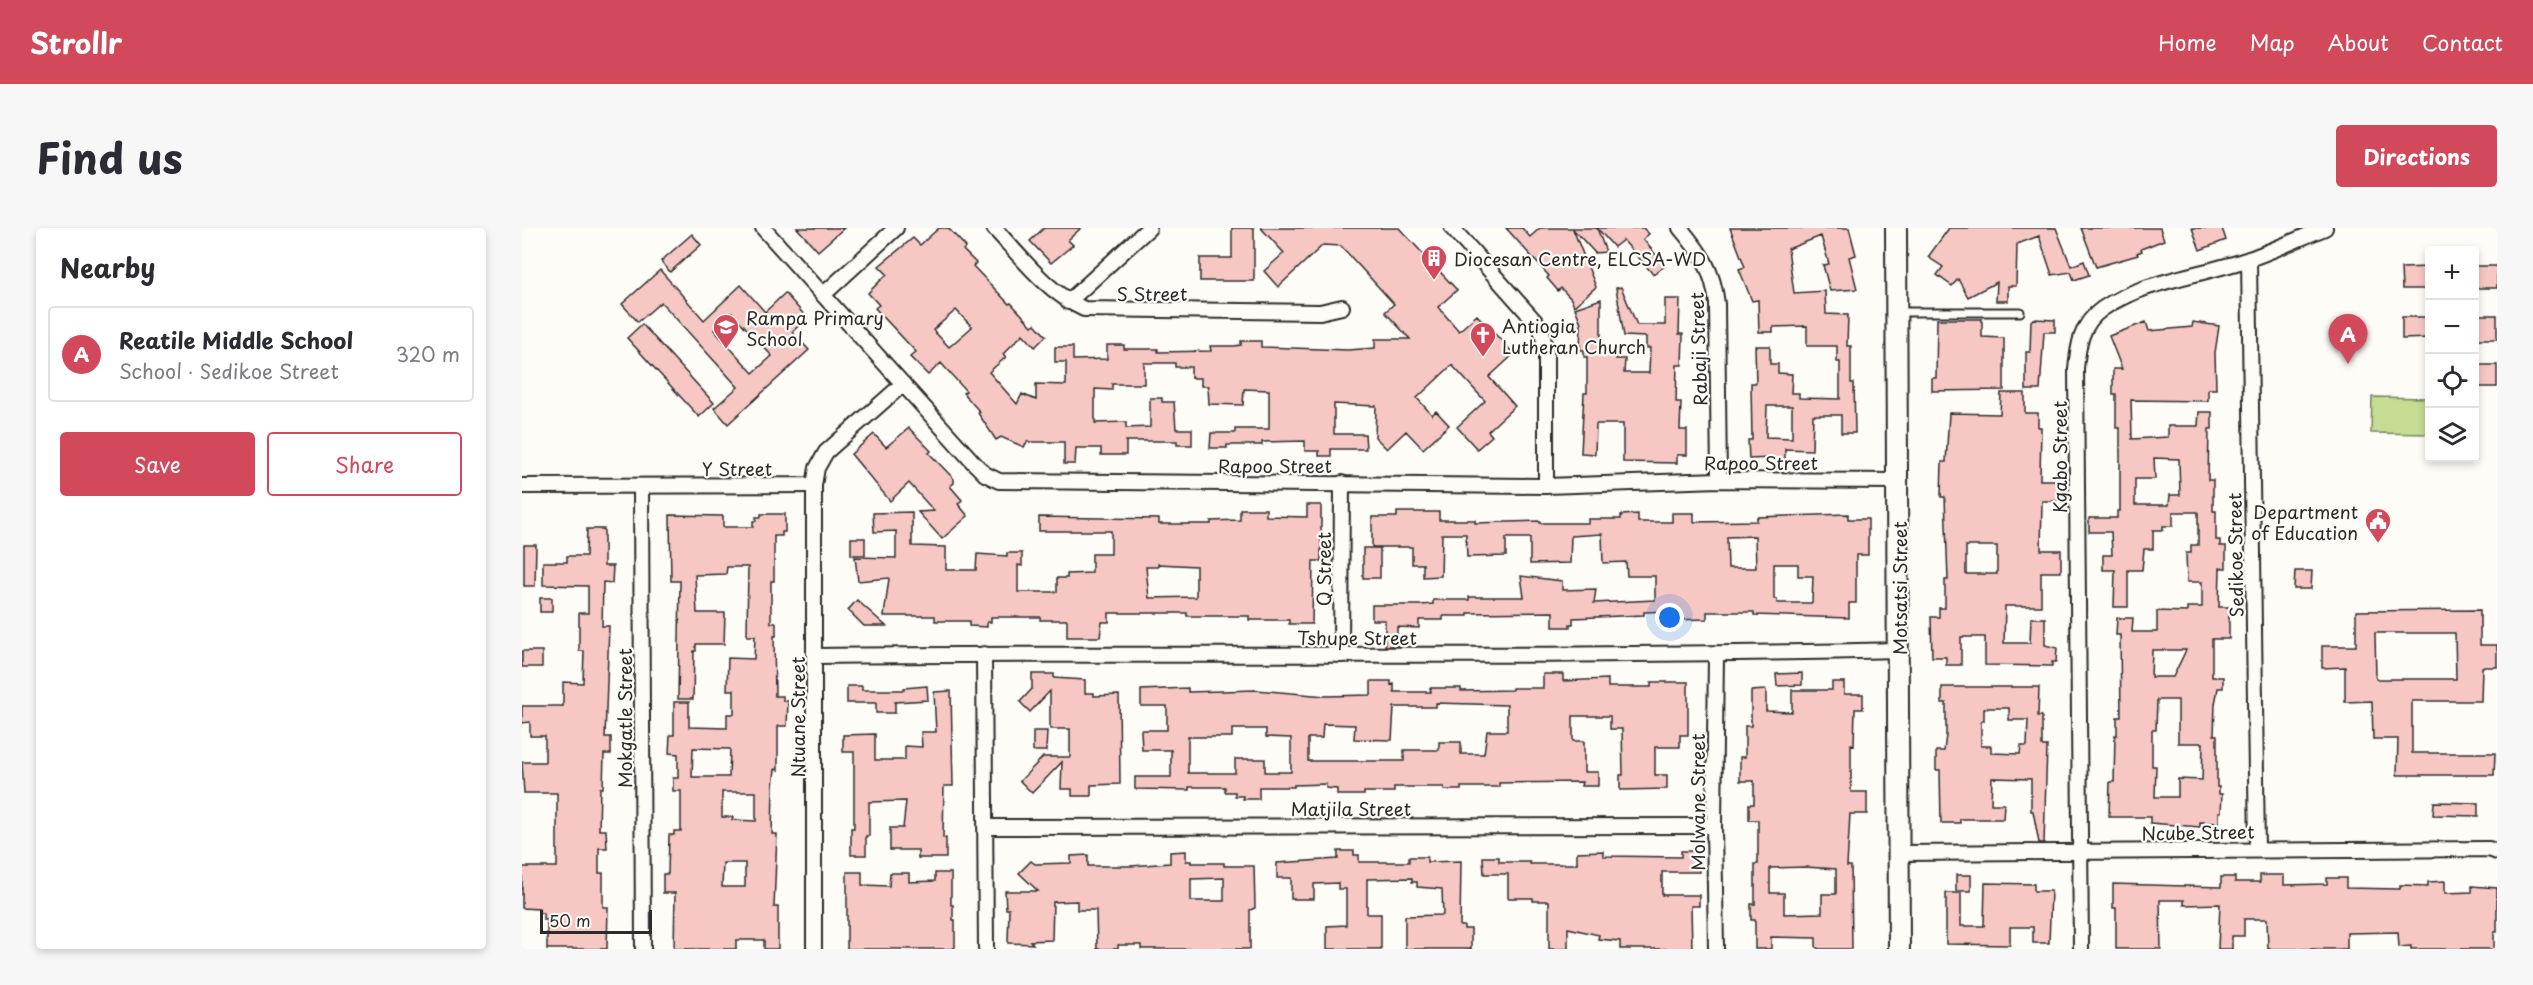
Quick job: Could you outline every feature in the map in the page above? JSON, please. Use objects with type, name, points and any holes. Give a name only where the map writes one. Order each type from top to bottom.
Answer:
[{"type":"street","name":"Rapoo Street","points":[[763,228],[973,462],[985,474],[999,481],[1546,486],[1719,480],[1898,481]]},
{"type":"street","points":[[823,295],[896,228]]},
{"type":"street","name":"S Street","points":[[994,228],[1051,289],[1068,302],[1084,309],[1320,312],[1342,307]]},
{"type":"street","points":[[1068,302],[1149,228]]},
{"type":"street","points":[[1452,228],[1541,328],[1546,351],[1546,486]]},
{"type":"street","name":"Rabaji Street","points":[[1680,228],[1702,255],[1714,282],[1717,304],[1719,480]]},
{"type":"street","name":"Kgabo Street","points":[[2081,949],[2076,369],[2081,334],[2090,320],[2102,309],[2136,292],[2249,259],[2325,228]]},
{"type":"street","name":"Motsatsi Street","points":[[1897,232],[1899,949]]},
{"type":"street","name":"Sedikoe Street","points":[[2249,259],[2257,850]]},
{"type":"street","points":[[814,485],[816,468],[826,452],[903,384]]},
{"type":"street","name":"Q Street","points":[[1341,483],[1341,655]]},
{"type":"street","name":"Y Street","points":[[522,486],[814,485]]},
{"type":"street","name":"Ntuane Street","points":[[814,485],[814,949]]},
{"type":"street","name":"Mokgatle Street","points":[[641,486],[644,949]]},
{"type":"street","name":"Tshupe Street","points":[[815,656],[984,654],[1716,655],[1899,650]]},
{"type":"street","points":[[984,654],[987,826],[986,949]]},
{"type":"street","name":"Molwane Street","points":[[1716,655],[1714,826],[1716,949]]},
{"type":"street","name":"Matjila Street","points":[[987,826],[1714,826]]},
{"type":"street","name":"Ncube Street","points":[[1900,853],[2489,849],[2497,852]]},
{"type":"lane","points":[[1896,312],[2020,312]]},
{"type":"green space","points":[[2372,397],[2425,398],[2425,434],[2371,433]]},
{"type":"building","points":[[797,228],[844,228],[818,251]]},
{"type":"building","points":[[939,228],[948,228],[966,247],[963,250],[976,263],[973,266],[1009,304],[1011,303],[1032,326],[1035,324],[1046,336],[1035,347],[1023,334],[1003,354],[1006,357],[989,372],[1017,404],[1022,394],[1036,400],[1036,384],[1066,385],[1066,362],[1055,362],[1055,347],[1073,347],[1073,360],[1107,359],[1107,345],[1124,345],[1124,349],[1158,349],[1158,352],[1211,351],[1210,346],[1234,346],[1241,345],[1241,341],[1261,341],[1261,347],[1348,350],[1375,348],[1375,339],[1410,339],[1385,312],[1394,304],[1341,246],[1323,245],[1278,287],[1264,271],[1284,253],[1261,228],[1399,228],[1457,290],[1438,307],[1459,331],[1477,315],[1514,354],[1489,377],[1515,406],[1488,431],[1492,436],[1477,449],[1457,427],[1485,401],[1452,365],[1417,398],[1432,415],[1436,411],[1449,425],[1423,449],[1406,431],[1387,449],[1375,437],[1376,406],[1334,404],[1334,434],[1365,434],[1366,449],[1331,449],[1331,456],[1319,456],[1319,451],[1305,451],[1305,441],[1262,442],[1262,445],[1227,445],[1227,448],[1210,448],[1211,433],[1235,433],[1235,429],[1269,429],[1269,390],[1244,389],[1243,405],[1209,404],[1208,386],[1201,386],[1201,378],[1191,378],[1191,367],[1175,367],[1175,363],[1144,363],[1144,384],[1112,384],[1112,390],[1095,389],[1095,423],[1126,422],[1126,428],[1150,427],[1150,398],[1162,398],[1162,402],[1174,402],[1176,429],[1192,429],[1192,445],[1177,445],[1177,441],[1126,441],[1126,455],[1101,455],[1101,448],[1076,448],[1075,464],[1064,464],[1064,442],[1027,442],[1024,447],[1001,437],[996,440],[978,413],[980,412],[963,393],[966,391],[941,363],[928,375],[910,357],[916,352],[875,308],[879,305],[868,293],[887,274],[879,266],[913,238],[920,245]],"holes":[[[956,310],[972,327],[949,347],[933,330]]]},
{"type":"building","points":[[1044,228],[1081,228],[1068,240],[1073,245],[1051,263],[1030,241]]},
{"type":"building","points":[[1232,228],[1254,228],[1254,281],[1200,281],[1200,258],[1232,258]]},
{"type":"building","points":[[1506,228],[1522,228],[1530,237],[1540,228],[1597,228],[1606,252],[1595,253],[1573,229],[1596,287],[1574,306],[1571,299],[1561,288],[1558,291],[1547,278],[1549,276]]},
{"type":"building","points":[[1597,228],[1643,228],[1649,234],[1643,239],[1665,266],[1653,274],[1623,240],[1614,247]]},
{"type":"building","points":[[1730,228],[1849,228],[1856,255],[1849,257],[1857,289],[1830,291],[1823,265],[1829,264],[1821,236],[1788,249],[1794,293],[1825,291],[1826,314],[1848,315],[1847,346],[1851,346],[1855,433],[1841,433],[1841,415],[1813,415],[1812,450],[1785,449],[1785,462],[1772,462],[1772,458],[1749,459],[1748,440],[1752,440],[1751,383],[1756,383],[1755,346],[1770,346],[1770,364],[1778,364],[1778,373],[1792,374],[1791,393],[1799,393],[1799,398],[1840,399],[1840,362],[1837,362],[1837,346],[1807,346],[1807,326],[1773,327],[1773,332],[1759,332],[1758,300],[1752,301],[1739,269],[1745,267]],"holes":[[[1767,406],[1792,406],[1792,438],[1766,437]]]},
{"type":"building","points":[[1949,228],[2056,228],[2071,266],[2084,261],[2089,275],[2074,280],[2071,272],[2052,275],[2039,236],[2017,244],[2016,286],[2008,286],[2008,301],[1996,301],[1997,282],[1968,297],[1958,279],[1952,286],[1937,275],[1943,267],[1928,257]]},
{"type":"building","points":[[2081,228],[2160,228],[2164,240],[2141,249],[2138,255],[2096,267]]},
{"type":"building","points":[[2192,228],[2222,228],[2226,240],[2200,250]]},
{"type":"building","points":[[692,234],[701,245],[670,272],[661,261]]},
{"type":"building","points":[[2479,266],[2497,266],[2497,288],[2479,288]]},
{"type":"building","points":[[2425,267],[2425,289],[2402,289],[2401,268]]},
{"type":"building","points":[[660,270],[704,320],[741,285],[765,312],[785,293],[807,318],[792,332],[809,350],[728,424],[714,408],[738,387],[661,302],[638,322],[622,304]],"holes":[[[732,313],[772,356],[753,373],[714,330]]]},
{"type":"building","points":[[1621,287],[1637,325],[1665,325],[1665,299],[1680,299],[1679,334],[1683,334],[1682,365],[1677,365],[1676,402],[1681,402],[1680,430],[1687,430],[1687,455],[1677,455],[1677,463],[1623,462],[1623,424],[1596,424],[1595,454],[1581,453],[1584,393],[1587,393],[1587,357],[1584,357],[1584,350],[1580,350],[1581,323],[1575,308],[1601,299],[1601,349],[1616,349],[1616,359],[1625,359],[1624,373],[1649,373],[1650,348],[1646,348],[1646,337],[1624,336],[1616,288]]},
{"type":"building","points":[[2479,315],[2497,315],[2497,339],[2479,339]]},
{"type":"building","points":[[2402,317],[2425,317],[2425,338],[2402,339]]},
{"type":"building","points":[[1937,319],[1982,319],[1982,337],[2004,338],[2004,390],[1932,391],[1932,378],[1936,378]]},
{"type":"building","points":[[2033,319],[2055,320],[2055,332],[2044,332],[2040,390],[2026,390],[2026,352],[2030,352],[2031,321]]},
{"type":"building","points":[[2146,322],[2149,331],[2192,327],[2193,322],[2219,326],[2215,353],[2216,389],[2208,389],[2208,401],[2131,400],[2132,439],[2168,437],[2168,426],[2198,426],[2199,412],[2212,412],[2212,429],[2209,429],[2208,480],[2213,480],[2216,540],[2220,540],[2220,546],[2226,546],[2226,568],[2220,568],[2219,607],[2229,607],[2229,639],[2212,639],[2212,677],[2223,677],[2223,688],[2218,688],[2215,704],[2214,735],[2217,735],[2217,787],[2219,787],[2219,794],[2222,794],[2221,812],[2219,812],[2219,823],[2200,822],[2200,827],[2150,823],[2150,817],[2109,817],[2110,782],[2114,782],[2117,717],[2121,717],[2120,635],[2116,635],[2117,618],[2133,618],[2132,632],[2157,632],[2157,611],[2187,612],[2187,607],[2202,607],[2202,582],[2187,582],[2186,553],[2191,553],[2191,545],[2198,545],[2198,512],[2173,512],[2173,526],[2163,526],[2163,530],[2153,530],[2153,549],[2144,549],[2142,570],[2128,570],[2128,607],[2114,607],[2115,570],[2103,570],[2103,555],[2112,555],[2111,532],[2089,532],[2089,518],[2117,518],[2117,511],[2120,511],[2120,428],[2116,428],[2113,369],[2122,369],[2109,336]],"holes":[[[2154,458],[2179,459],[2180,495],[2170,495],[2169,505],[2135,505],[2135,479],[2155,479]],[[2152,650],[2186,650],[2173,677],[2151,677]],[[2157,700],[2178,700],[2178,743],[2203,743],[2202,780],[2178,779],[2178,797],[2155,797],[2156,766],[2152,766],[2152,730],[2156,730]]]},
{"type":"building","points":[[642,324],[714,403],[699,417],[627,338]]},
{"type":"building","points":[[2479,365],[2497,365],[2497,387],[2479,387]]},
{"type":"building","points":[[2001,393],[2025,393],[2025,413],[2038,413],[2038,427],[2041,427],[2040,480],[2058,480],[2058,501],[2042,501],[2041,550],[2061,550],[2061,572],[2041,572],[2041,606],[2005,606],[2004,643],[2030,643],[2031,618],[2045,618],[2045,645],[2057,648],[2056,662],[2052,662],[2052,666],[1985,665],[1985,637],[1961,637],[1961,665],[1946,665],[1946,657],[1932,657],[1931,617],[1939,617],[1939,608],[1945,608],[1945,580],[1948,580],[1945,497],[1941,497],[1942,462],[1946,462],[1949,413],[2000,414]],"holes":[[[1966,546],[1997,546],[1997,574],[1966,574]]]},
{"type":"building","points":[[909,428],[954,479],[954,483],[950,486],[962,500],[958,504],[968,516],[942,539],[918,512],[934,511],[909,483],[890,501],[851,454],[874,434],[886,447]]},
{"type":"building","points":[[1307,505],[1321,505],[1321,561],[1313,561],[1312,624],[1289,624],[1289,620],[1249,620],[1249,616],[1109,613],[1109,622],[1102,622],[1100,637],[1067,637],[1067,620],[1040,620],[1040,617],[991,617],[991,622],[987,622],[987,627],[969,626],[969,621],[935,621],[935,616],[884,616],[889,578],[858,581],[855,557],[896,558],[896,531],[874,532],[873,513],[912,512],[912,546],[946,547],[946,570],[976,570],[977,554],[1007,556],[1007,553],[1022,553],[1022,566],[1018,565],[1018,592],[1057,592],[1057,578],[1067,578],[1067,574],[1092,573],[1092,554],[1111,554],[1111,531],[1039,531],[1039,517],[1159,519],[1159,524],[1211,524],[1211,521],[1240,520],[1240,509],[1266,509],[1266,516],[1307,517]],"holes":[[[1158,564],[1196,566],[1196,597],[1149,598],[1146,567],[1158,567]]]},
{"type":"building","points":[[1397,512],[1439,512],[1439,520],[1475,520],[1475,523],[1540,521],[1540,523],[1588,523],[1588,519],[1621,519],[1621,515],[1638,514],[1638,522],[1672,522],[1672,513],[1694,513],[1694,522],[1757,521],[1757,517],[1848,514],[1848,519],[1868,519],[1868,555],[1856,555],[1856,603],[1849,603],[1849,618],[1754,615],[1754,612],[1707,612],[1707,619],[1673,620],[1673,611],[1644,612],[1644,615],[1573,618],[1573,624],[1570,624],[1570,627],[1553,627],[1553,612],[1468,613],[1468,616],[1443,616],[1443,620],[1419,620],[1419,628],[1397,627],[1397,646],[1385,646],[1385,620],[1372,620],[1372,605],[1421,605],[1433,604],[1433,600],[1469,600],[1469,597],[1524,597],[1521,576],[1562,581],[1562,590],[1596,589],[1594,603],[1655,600],[1655,576],[1627,576],[1626,562],[1603,563],[1602,534],[1571,536],[1570,563],[1530,564],[1530,538],[1506,538],[1506,556],[1467,557],[1466,534],[1442,534],[1441,576],[1423,577],[1423,564],[1412,564],[1412,547],[1372,547],[1372,517],[1397,517]],"holes":[[[1755,536],[1756,568],[1728,568],[1727,537]],[[1774,564],[1798,564],[1798,576],[1813,576],[1812,603],[1777,603],[1777,599],[1774,599]]]},
{"type":"building","points":[[761,514],[785,514],[785,532],[782,532],[782,536],[774,536],[774,581],[771,581],[771,623],[776,623],[776,636],[774,636],[775,696],[783,696],[783,701],[788,701],[787,726],[778,726],[778,770],[775,769],[773,787],[772,834],[777,834],[774,907],[778,907],[778,949],[764,949],[764,940],[736,940],[736,949],[674,949],[675,893],[663,893],[663,874],[668,874],[669,835],[674,835],[674,831],[681,831],[681,791],[673,791],[673,778],[678,778],[678,754],[669,753],[670,735],[674,735],[674,702],[689,702],[689,727],[727,728],[727,714],[734,714],[734,690],[727,690],[728,658],[754,659],[755,636],[747,636],[748,567],[727,567],[726,574],[695,575],[697,613],[725,613],[724,644],[696,644],[693,699],[678,699],[680,581],[671,581],[670,515],[723,516],[723,527],[753,527],[756,517],[761,517]],"holes":[[[693,748],[730,749],[729,777],[692,777]],[[722,792],[756,792],[756,821],[732,820],[733,817],[722,817]],[[723,863],[745,863],[745,887],[722,887]]]},
{"type":"building","points":[[587,529],[604,529],[604,566],[613,566],[612,583],[603,582],[602,626],[609,626],[605,737],[611,737],[611,754],[604,754],[599,830],[606,830],[607,848],[599,848],[599,873],[603,873],[603,907],[608,907],[607,949],[547,949],[547,920],[543,920],[543,913],[539,913],[539,909],[522,908],[522,867],[557,867],[557,793],[524,793],[522,762],[545,762],[545,736],[530,736],[530,722],[522,723],[522,706],[563,706],[563,682],[583,683],[584,651],[579,651],[579,613],[588,613],[588,586],[543,585],[543,562],[567,562],[567,556],[586,556]]},
{"type":"building","points":[[851,538],[865,538],[865,555],[851,555]]},
{"type":"building","points":[[524,545],[536,545],[535,586],[524,586]]},
{"type":"building","points":[[1363,548],[1380,548],[1380,578],[1363,578]]},
{"type":"building","points":[[2295,571],[2312,571],[2311,589],[2294,589]]},
{"type":"building","points":[[540,598],[552,598],[552,612],[540,612]]},
{"type":"building","points":[[857,600],[886,626],[864,626],[848,610]]},
{"type":"building","points":[[2480,610],[2480,645],[2497,645],[2497,667],[2482,667],[2481,701],[2412,701],[2412,753],[2495,753],[2494,775],[2397,775],[2398,739],[2373,739],[2372,701],[2345,702],[2345,667],[2322,668],[2322,646],[2356,646],[2356,611]],"holes":[[[2375,633],[2455,633],[2456,679],[2376,679]]]},
{"type":"building","points":[[522,651],[542,651],[542,667],[522,667]]},
{"type":"building","points":[[1802,673],[1802,685],[1777,686],[1776,674]]},
{"type":"building","points":[[1032,674],[1054,674],[1054,678],[1085,680],[1085,693],[1094,693],[1094,696],[1119,695],[1120,784],[1091,785],[1091,796],[1072,796],[1072,789],[1061,789],[1062,762],[1032,793],[1020,781],[1043,757],[1070,757],[1070,729],[1050,729],[1050,691],[1030,712],[1020,702],[1032,689]]},
{"type":"building","points":[[1543,674],[1563,674],[1563,681],[1608,679],[1608,687],[1651,687],[1651,682],[1688,682],[1688,735],[1680,735],[1680,747],[1655,747],[1655,775],[1667,775],[1667,789],[1620,790],[1620,775],[1623,775],[1622,729],[1610,729],[1610,716],[1573,716],[1573,741],[1584,741],[1584,772],[1598,772],[1598,786],[1581,786],[1582,782],[1499,783],[1499,787],[1461,787],[1461,790],[1444,790],[1444,787],[1394,787],[1394,792],[1337,795],[1337,789],[1326,788],[1326,784],[1294,785],[1294,787],[1259,787],[1259,799],[1243,799],[1243,796],[1235,796],[1235,792],[1225,792],[1225,787],[1189,787],[1189,790],[1135,789],[1135,777],[1171,777],[1171,750],[1142,750],[1141,730],[1167,730],[1167,706],[1141,706],[1141,690],[1188,688],[1188,692],[1256,690],[1325,696],[1371,695],[1371,681],[1391,681],[1391,685],[1394,684],[1394,692],[1431,692],[1430,688],[1461,688],[1461,691],[1543,688]],"holes":[[[1436,703],[1507,705],[1507,731],[1487,731],[1484,754],[1461,754],[1461,742],[1439,742],[1439,750],[1404,750],[1404,761],[1308,761],[1308,738],[1322,738],[1323,724],[1355,725],[1354,739],[1392,740],[1394,707],[1436,707]],[[1232,729],[1266,729],[1266,737],[1291,738],[1291,772],[1265,772],[1265,759],[1235,759],[1235,773],[1188,773],[1188,737],[1232,737]]]},
{"type":"building","points":[[1832,682],[1844,682],[1844,694],[1863,694],[1863,709],[1855,709],[1854,745],[1851,744],[1851,792],[1867,792],[1867,814],[1850,814],[1847,866],[1851,866],[1852,949],[1819,949],[1816,947],[1816,938],[1771,937],[1771,949],[1755,949],[1755,920],[1751,920],[1751,904],[1755,904],[1758,820],[1749,820],[1749,804],[1754,804],[1754,781],[1740,781],[1740,757],[1745,757],[1745,726],[1751,726],[1751,691],[1766,690],[1766,711],[1792,712],[1792,690],[1832,690]],"holes":[[[1770,868],[1836,869],[1836,894],[1822,894],[1822,913],[1784,914],[1784,893],[1770,893]]]},
{"type":"building","points":[[847,686],[862,686],[862,690],[904,690],[904,688],[927,686],[928,700],[895,702],[895,713],[876,713],[876,703],[847,703]]},
{"type":"building","points":[[1942,687],[2039,687],[2038,716],[2042,716],[2042,746],[2047,746],[2044,843],[2039,843],[2033,811],[2031,811],[2031,779],[1992,778],[1991,804],[2004,804],[2003,819],[1960,819],[1960,823],[1941,823],[1940,770],[1936,770],[1936,751],[1944,751],[1946,735],[1946,703],[1942,703]],"holes":[[[1984,708],[2009,708],[2009,720],[2028,720],[2027,746],[2021,746],[2020,754],[1991,753],[1991,746],[1981,746],[1981,721],[1984,721]]]},
{"type":"building","points":[[951,691],[953,786],[944,786],[943,838],[946,838],[946,858],[918,858],[918,850],[890,850],[890,828],[903,828],[906,801],[869,802],[869,836],[866,836],[866,855],[851,855],[851,828],[854,828],[854,752],[843,752],[843,735],[875,734],[875,760],[905,760],[905,746],[922,747],[921,732],[936,732],[934,692]]},
{"type":"building","points":[[1033,731],[1047,731],[1046,751],[1033,751]]},
{"type":"building","points":[[2434,802],[2478,803],[2478,816],[2433,815]]},
{"type":"building","points":[[1186,851],[1186,861],[1191,861],[1191,863],[1254,866],[1255,908],[1250,910],[1250,949],[1141,949],[1141,945],[1118,945],[1118,949],[1097,949],[1096,910],[1077,910],[1077,901],[1053,902],[1052,940],[1030,941],[1033,944],[1008,943],[1009,909],[1006,909],[1005,891],[1038,891],[1019,873],[1031,861],[1035,864],[1071,863],[1071,856],[1088,855],[1088,866],[1131,866],[1170,863],[1170,852]],"holes":[[[1224,878],[1224,901],[1191,901],[1191,879]]]},
{"type":"building","points":[[1338,851],[1354,851],[1354,855],[1359,855],[1359,862],[1409,862],[1409,857],[1427,857],[1427,862],[1461,861],[1460,926],[1464,926],[1464,929],[1471,929],[1471,949],[1405,949],[1405,916],[1443,915],[1442,889],[1417,887],[1417,882],[1412,882],[1412,878],[1367,879],[1367,914],[1381,914],[1381,949],[1327,949],[1327,926],[1346,925],[1346,889],[1338,889],[1338,883],[1314,884],[1314,899],[1291,899],[1291,878],[1277,878],[1277,863],[1338,859]]},
{"type":"building","points":[[1603,851],[1603,856],[1681,857],[1681,851],[1699,851],[1699,872],[1662,872],[1662,895],[1699,895],[1699,906],[1691,906],[1692,949],[1620,949],[1620,941],[1598,939],[1599,935],[1568,928],[1568,949],[1549,949],[1549,901],[1533,901],[1533,898],[1508,898],[1508,874],[1484,874],[1483,857],[1499,857],[1499,862],[1577,864],[1577,852]]},
{"type":"building","points":[[847,872],[862,872],[862,885],[889,886],[890,873],[909,873],[909,882],[935,881],[935,873],[951,873],[955,947],[952,949],[847,949]]},
{"type":"building","points":[[1956,875],[1971,875],[1971,891],[1956,891]]},
{"type":"building","points":[[2260,875],[2284,875],[2284,885],[2327,884],[2327,878],[2346,878],[2346,888],[2400,889],[2400,885],[2428,886],[2428,882],[2445,881],[2445,893],[2472,892],[2472,886],[2497,888],[2497,932],[2494,932],[2494,949],[2399,947],[2398,932],[2347,933],[2347,949],[2268,949],[2267,919],[2244,919],[2244,936],[2232,936],[2232,949],[2218,949],[2220,904],[2184,905],[2184,900],[2160,900],[2161,949],[2116,949],[2116,908],[2113,908],[2113,884],[2221,887],[2221,877],[2235,877],[2235,882],[2260,882]]},
{"type":"building","points":[[1985,883],[2034,884],[2034,891],[2051,891],[2049,943],[2033,943],[2033,927],[2010,927],[2010,945],[1946,944],[1946,893],[1961,893],[1961,926],[1984,926]]},
{"type":"place","name":"Diocesan Centre, ELCSA-WD","points":[[1434,281]]},
{"type":"place","name":"Rampa Primary School","points":[[726,350]]},
{"type":"place","name":"Antiogia Lutheran Church","points":[[1483,358]]},
{"type":"place","name":"Reatile Middle School","points":[[2348,364]]},
{"type":"place","name":"Department of Education","points":[[2378,544]]}]
